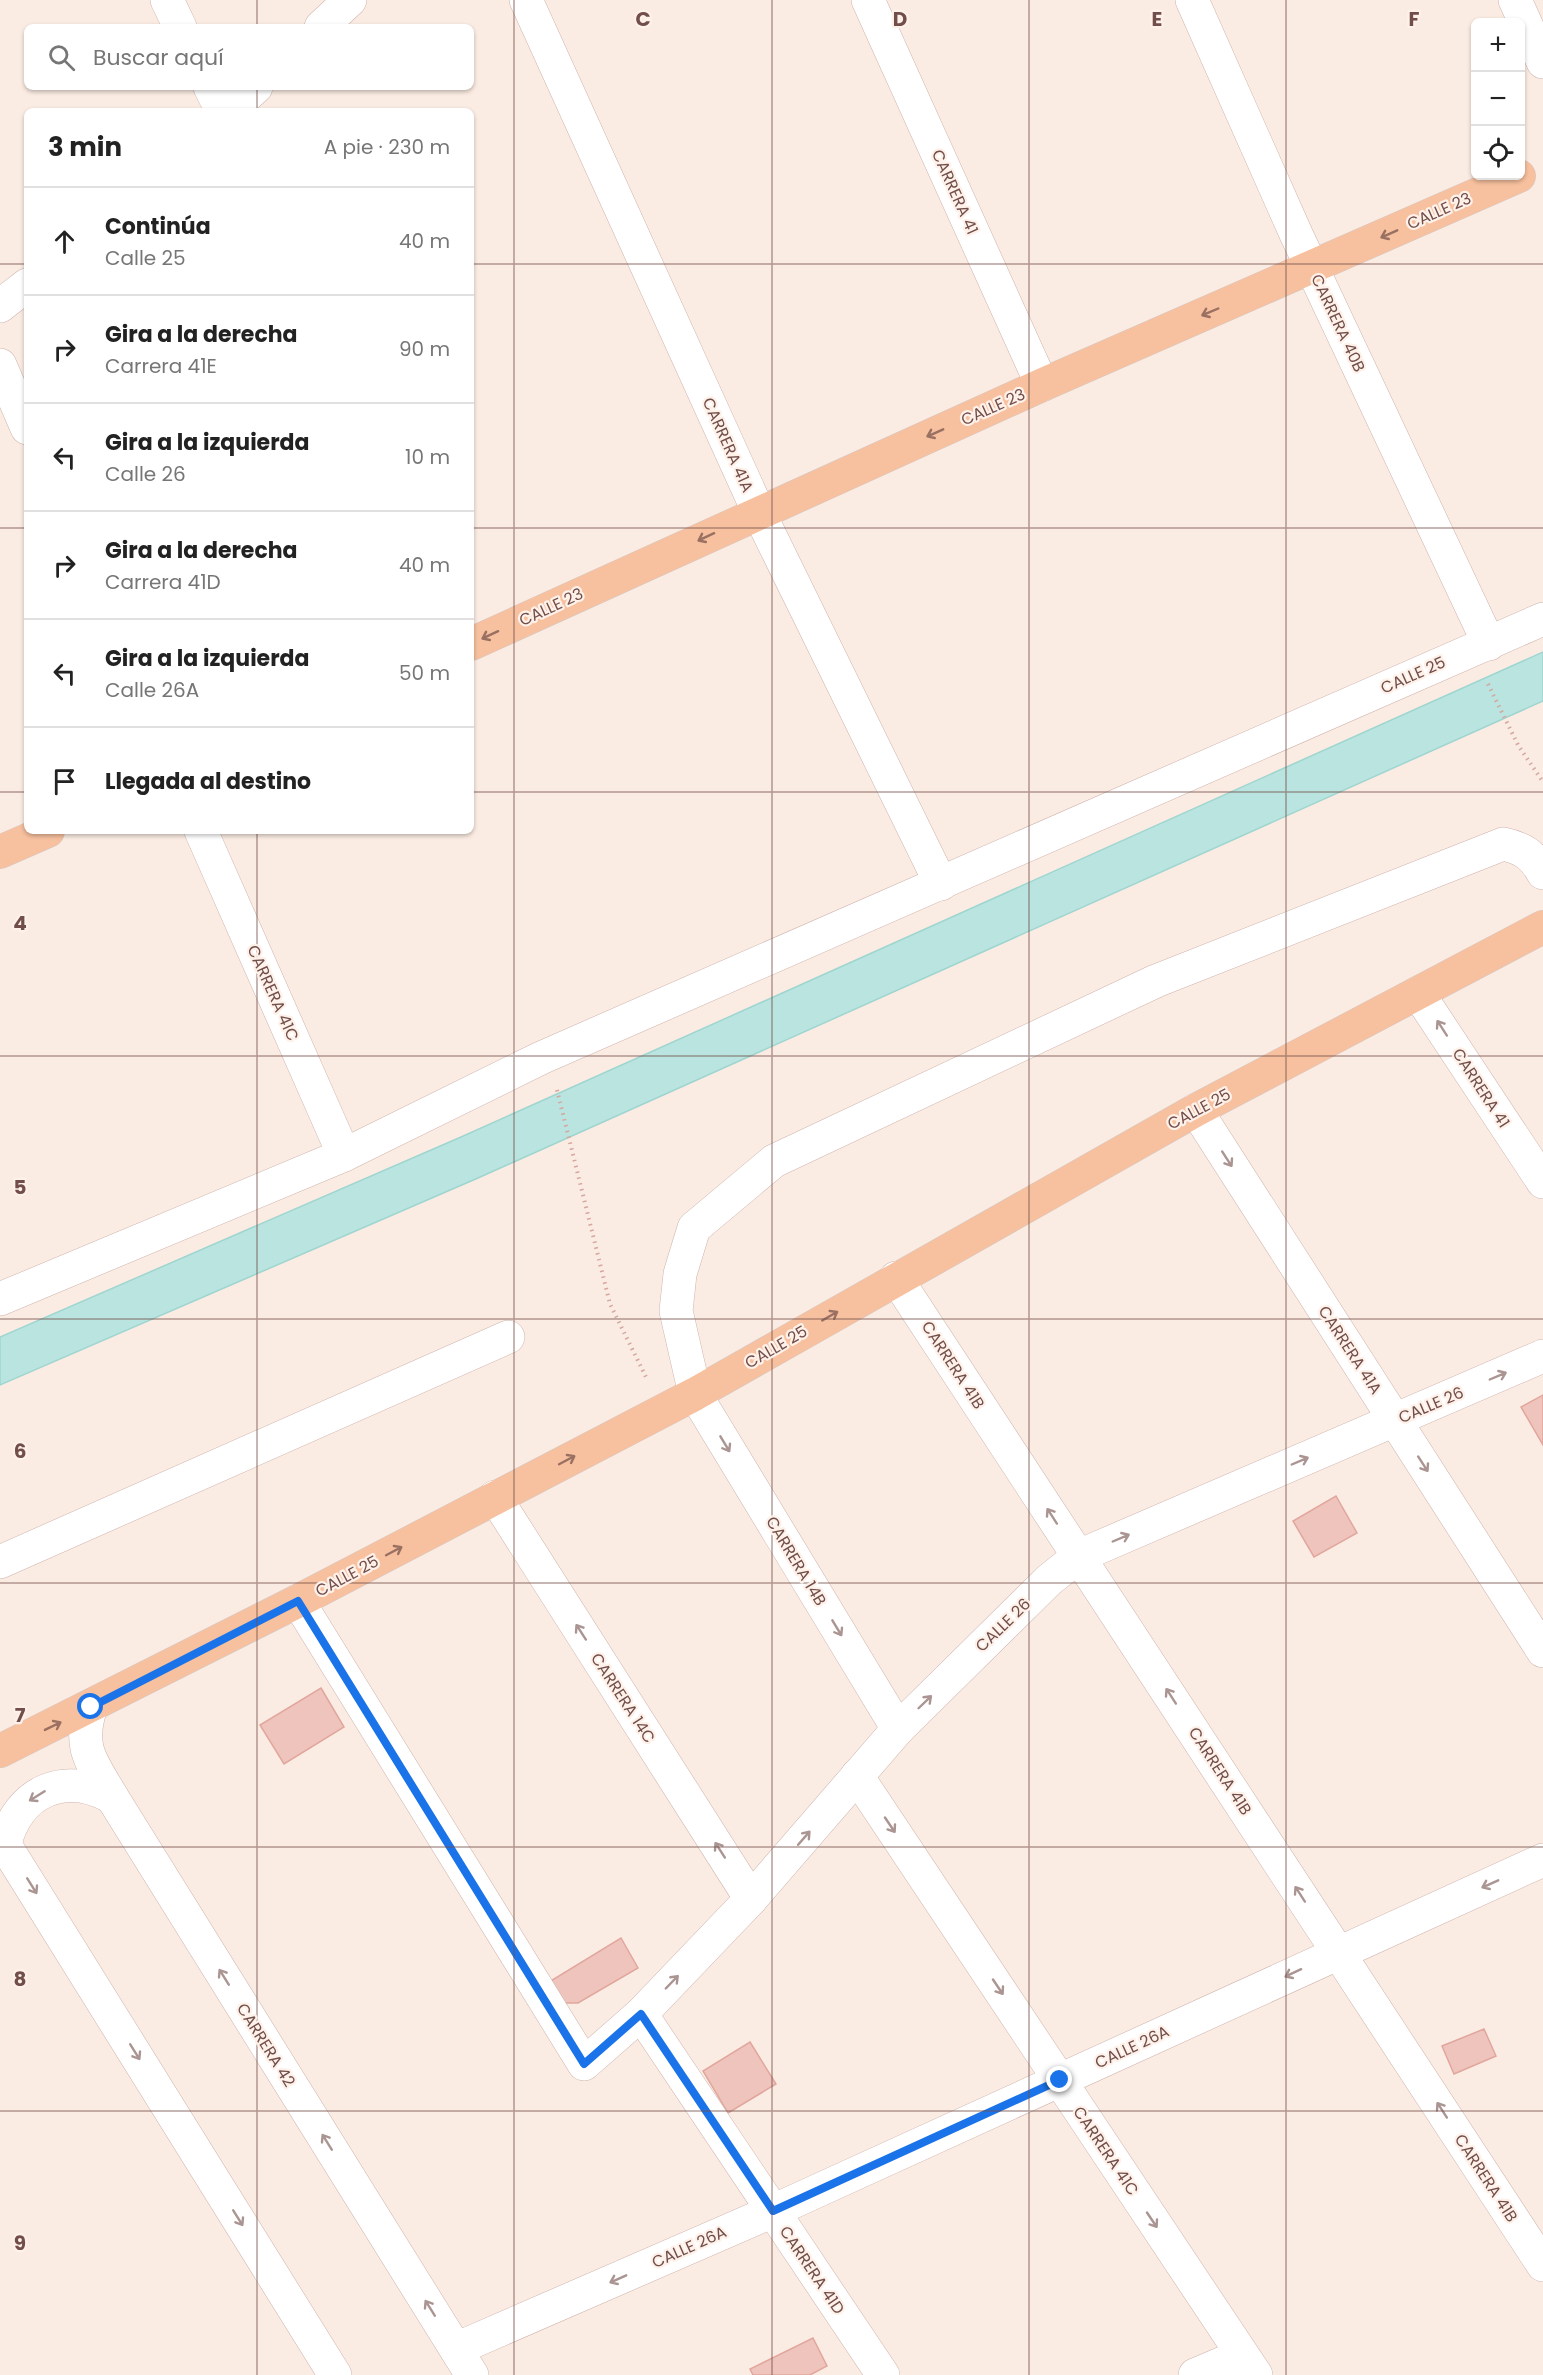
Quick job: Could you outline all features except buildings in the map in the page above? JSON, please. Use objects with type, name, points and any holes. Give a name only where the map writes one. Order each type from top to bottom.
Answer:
[{"type":"main road","name":"CALLE 23","points":[[1525,173],[1543,165]]},
{"type":"main road","name":"CALLE 23","points":[[474,643],[1042,385],[1509,180]]},
{"type":"main road","points":[[0,852],[41,834]]},
{"type":"main road","name":"CALLE 25","points":[[0,1751],[298,1601],[695,1394],[1196,1110],[1543,927]]},
{"type":"street","points":[[167,0],[179,24]]},
{"type":"street","points":[[324,24],[350,0]]},
{"type":"street","name":"CARRERA 41A","points":[[526,0],[759,513],[941,884]]},
{"type":"street","name":"CARRERA 41","points":[[868,0],[1042,385]]},
{"type":"street","name":"CARRERA 40B","points":[[1192,0],[1486,658]]},
{"type":"street","points":[[1515,0],[1543,62]]},
{"type":"street","points":[[212,90],[220,108]]},
{"type":"street","points":[[233,108],[253,90]]},
{"type":"street","points":[[0,306],[24,287]]},
{"type":"street","points":[[0,366],[24,421]]},
{"type":"street","name":"CALLE 25","points":[[0,1299],[344,1155],[541,1058],[941,884],[1486,658],[1543,620]]},
{"type":"street","name":"CARRERA 41C","points":[[202,834],[344,1155]]},
{"type":"street","name":"CARRERA 14B","points":[[898,1729],[695,1394],[676,1311],[680,1274],[694,1228],[774,1161],[1156,981],[1503,844],[1520,848],[1534,858],[1543,873]]},
{"type":"street","name":"CARRERA 41","points":[[1418,993],[1543,1182]]},
{"type":"street","name":"CARRERA 41A","points":[[1196,1110],[1543,1651]]},
{"type":"street","name":"CARRERA 41B","points":[[896,1278],[1339,1953],[1538,2248]]},
{"type":"street","points":[[0,1562],[508,1337]]},
{"type":"street","name":"CALLE 26","points":[[298,1601],[584,2064],[641,2014],[751,1899],[898,1729],[1049,1580],[1079,1556],[1543,1356]]},
{"type":"street","name":"CARRERA 14C","points":[[495,1497],[751,1899]]},
{"type":"street","name":"CARRERA 42","points":[[91,1707],[85,1726],[84,1740],[91,1760],[112,1797],[464,2362]]},
{"type":"street","name":"CARRERA 41C","points":[[857,1776],[1249,2365]]},
{"type":"street","points":[[112,1797],[98,1790],[75,1785],[52,1788],[39,1794],[16,1814],[2,1840],[336,2375]]},
{"type":"street","name":"CALLE 26A","points":[[464,2362],[773,2211],[1543,1860]]},
{"type":"street","name":"CARRERA 41D","points":[[641,2014],[883,2375]]},
{"type":"street","points":[[1195,2375],[1249,2365]]},
{"type":"path","points":[[1486,658],[1518,745],[1543,782]]},
{"type":"path","points":[[557,1088],[610,1304],[662,1410]]},
{"type":"water","points":[[1543,652],[1543,701],[478,1178],[0,1385],[0,1337],[461,1137]]},
{"type":"route","points":[[91,1707],[298,1601],[584,2064],[641,2014],[773,2211],[1060,2080]]}]
